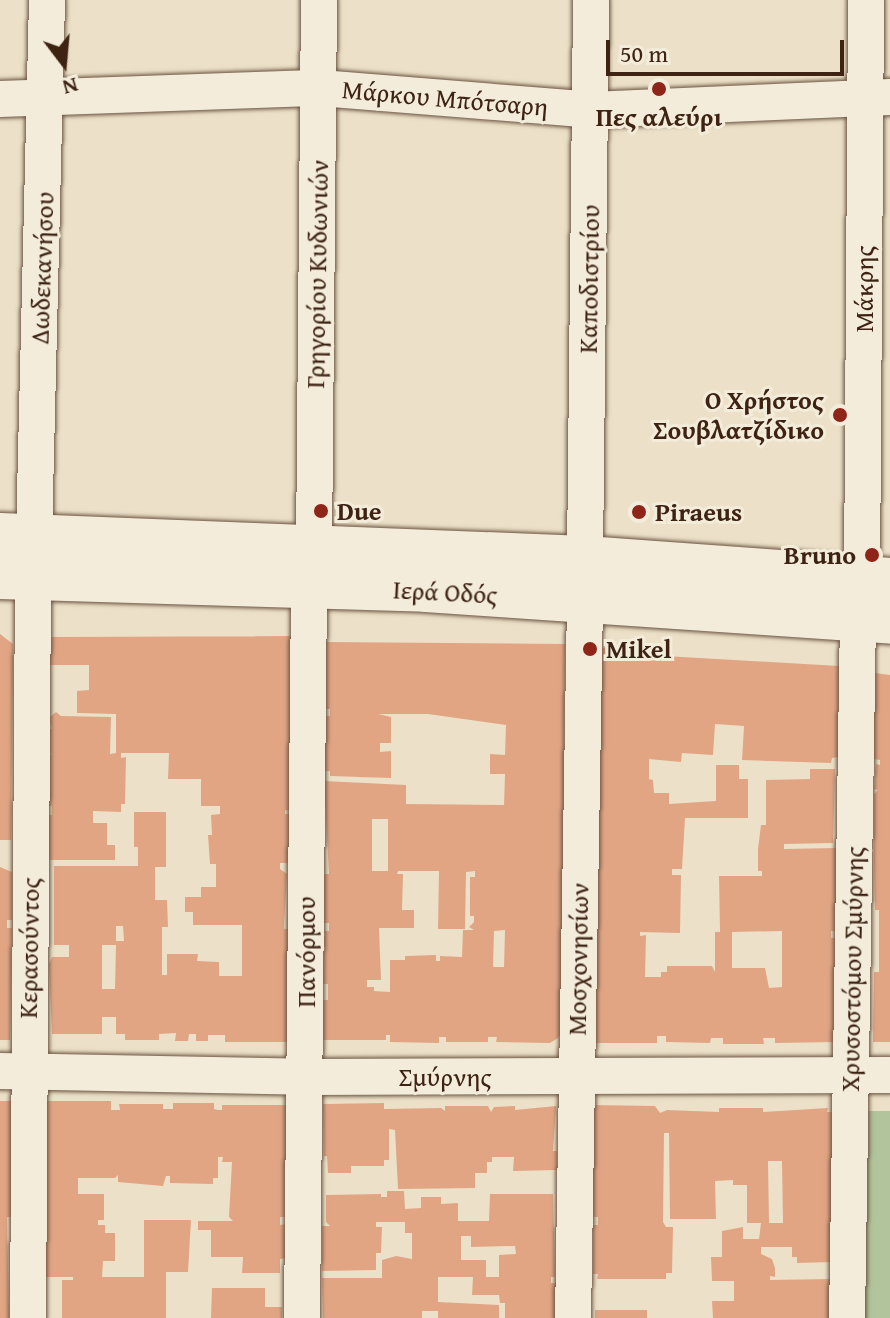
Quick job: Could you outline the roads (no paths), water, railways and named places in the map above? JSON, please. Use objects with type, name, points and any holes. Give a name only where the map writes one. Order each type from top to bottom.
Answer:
[{"type":"main road","name":"Ιερά Οδός","points":[[17,535],[311,567],[585,579],[876,578]]},
{"type":"main road","name":"Ιερά Οδός","points":[[16,578],[311,567]]},
{"type":"main road","name":"Ιερά Οδός","points":[[585,579],[874,621]]},
{"type":"street","name":"Δωδεκανήσου","points":[[17,535],[47,98],[47,0]]},
{"type":"street","name":"Γρηγορίου Κυδωνιών","points":[[311,567],[319,0]]},
{"type":"street","name":"Καποδιστρίου","points":[[585,579],[591,0]]},
{"type":"street","name":"Μάκρης","points":[[866,0],[878,97],[876,578]]},
{"type":"street","name":"Μάρκου Μπότσαρη","points":[[0,99],[320,88],[591,110],[878,97]]},
{"type":"street","name":"Πανόρμου","points":[[302,1318],[311,567]]},
{"type":"street","name":"Κερασούντος","points":[[16,578],[14,1071],[28,1318]]},
{"type":"street","name":"Μοσχονησίων","points":[[573,1318],[585,579]]},
{"type":"street","name":"Χρυσοστόμου Σμύρνης","points":[[847,1318],[850,1075],[874,621]]},
{"type":"street","name":"Σμύρνης","points":[[14,1071],[305,1077],[890,1075]]},
{"type":"place","name":"Πες αλεύρι","points":[[659,89]]},
{"type":"place","name":"Ο Χρήστος Σουβλατζίδικο","points":[[840,415]]},
{"type":"place","name":"Due","points":[[321,511]]},
{"type":"place","name":"Piraeus","points":[[639,512]]},
{"type":"place","name":"Bruno","points":[[872,555]]},
{"type":"place","name":"Mikel","points":[[590,649]]}]
